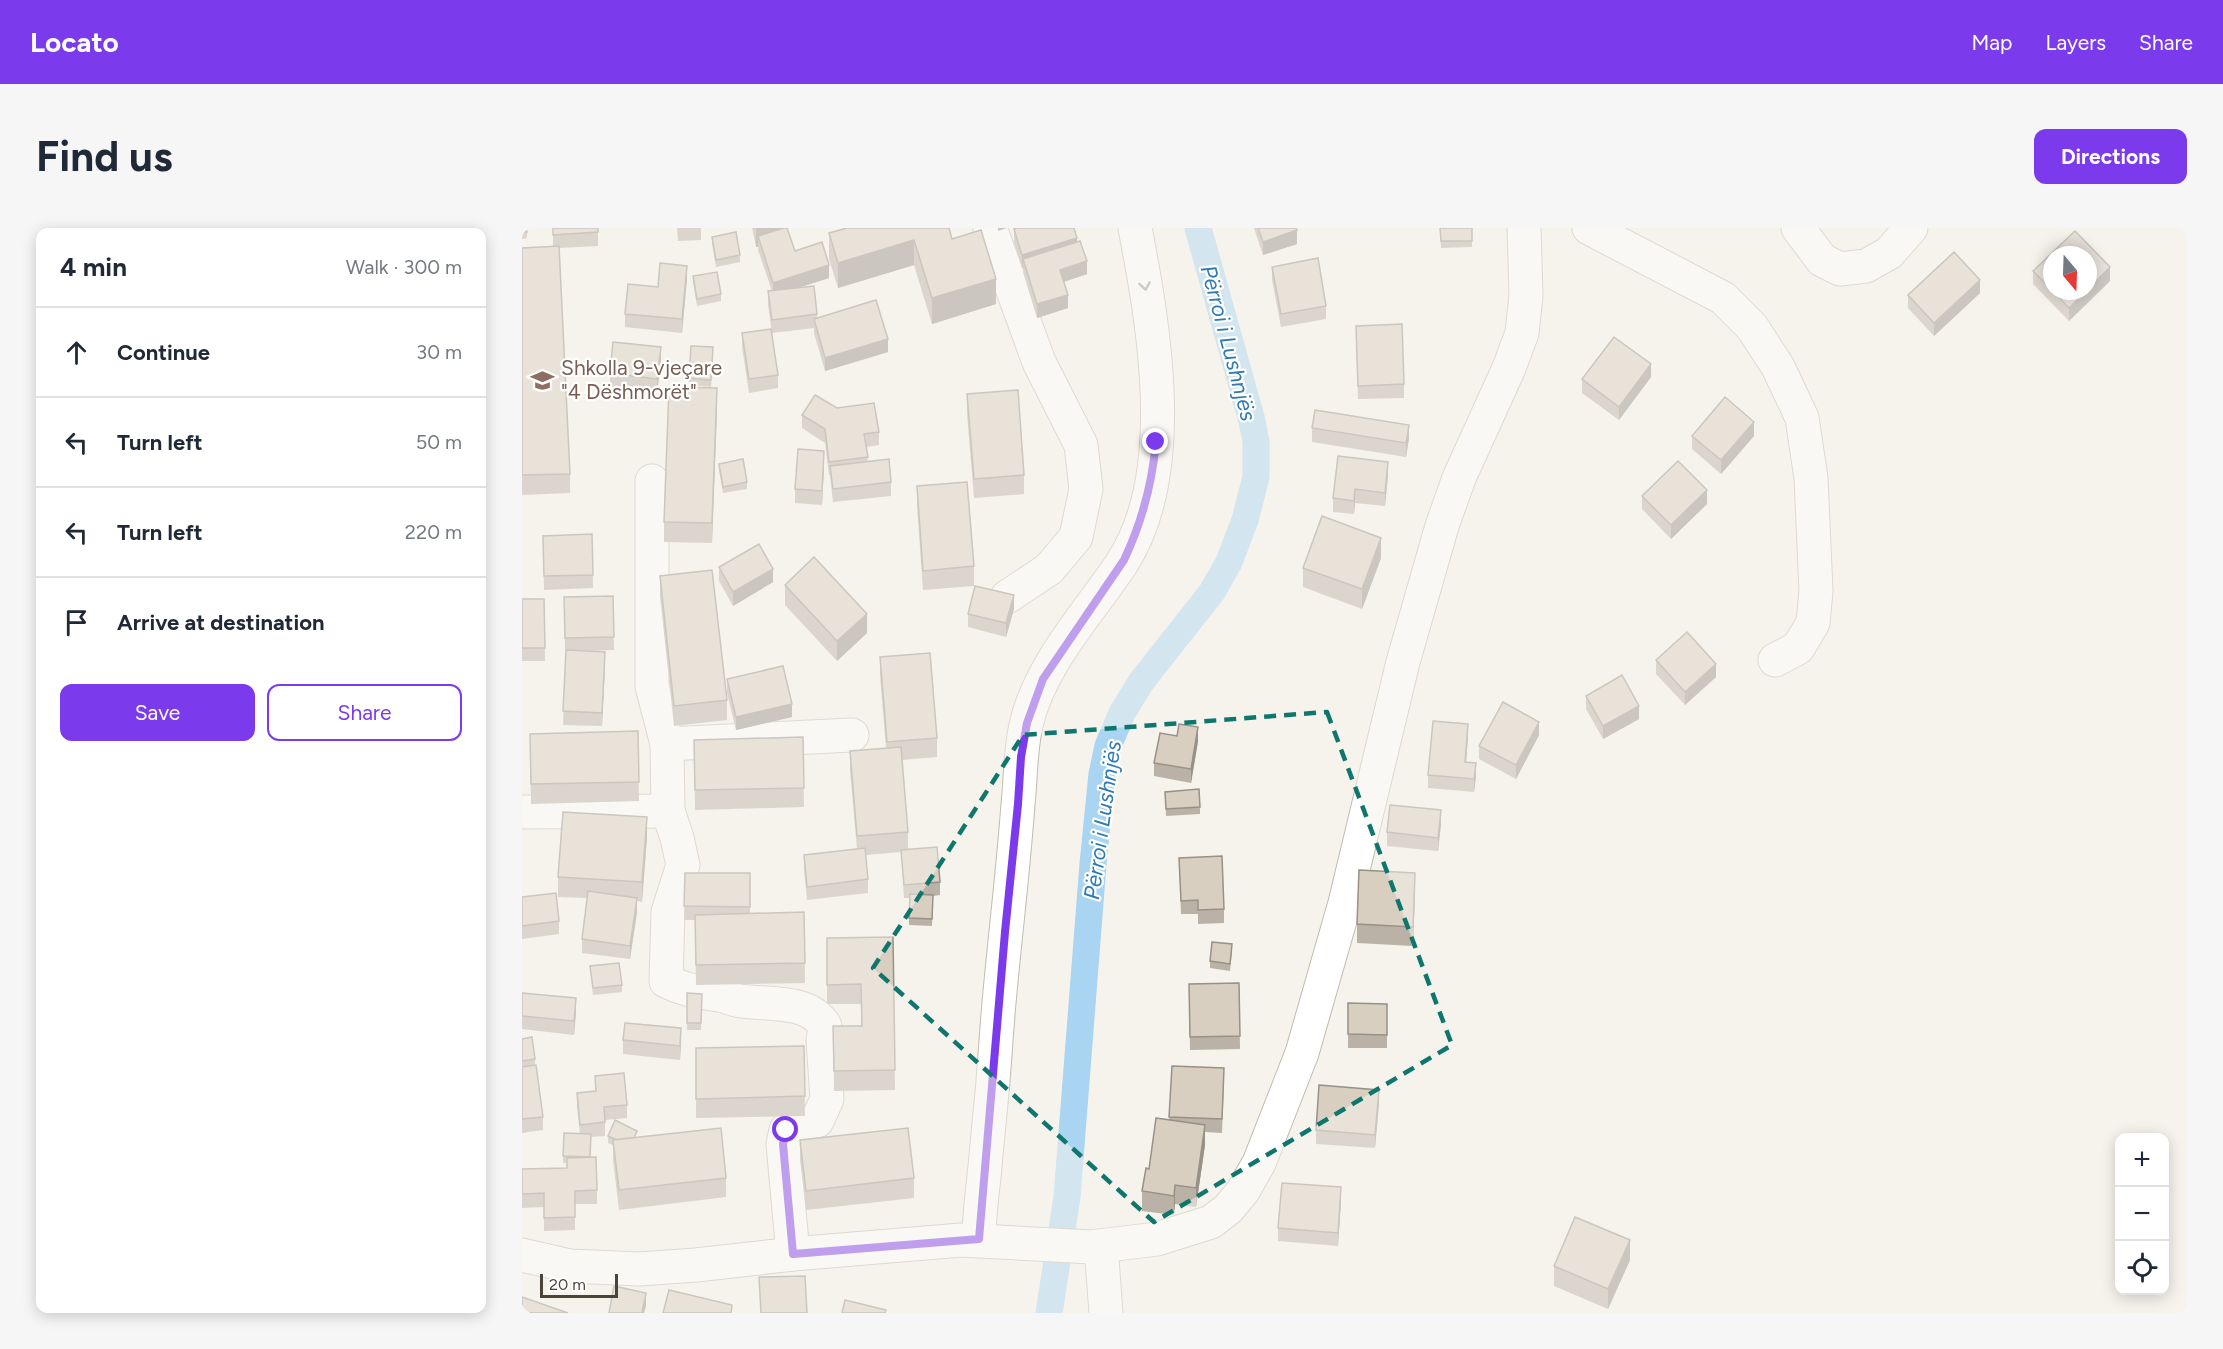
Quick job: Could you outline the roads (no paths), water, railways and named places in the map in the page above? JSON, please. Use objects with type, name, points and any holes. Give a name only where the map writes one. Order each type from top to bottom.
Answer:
[{"type":"street","points":[[990,228],[1039,362],[1081,445],[1086,489],[1076,537],[1049,569],[1007,597]]},
{"type":"street","points":[[992,1240],[1004,942],[1021,757],[1027,723],[1043,679],[1124,560],[1142,517],[1154,470],[1158,380],[1136,228]]},
{"type":"street","points":[[522,1255],[570,1266],[639,1269],[696,1266],[793,1254],[992,1240],[1096,1247],[1157,1239],[1210,1222],[1228,1209],[1244,1191],[1259,1163],[1302,1053],[1342,914],[1403,662],[1442,526],[1459,478],[1509,368],[1522,333],[1526,296],[1524,228]]},
{"type":"street","points":[[1588,228],[1723,298],[1752,327],[1778,367],[1802,418],[1810,478],[1816,591],[1813,623],[1798,648],[1775,660]]},
{"type":"street","points":[[1798,228],[1822,260],[1840,269],[1866,266],[1889,253],[1911,228]]},
{"type":"street","points":[[652,481],[652,686],[667,744],[668,811],[683,865],[668,912],[666,981],[685,990],[722,995],[738,1001],[777,1004],[810,1011],[821,1018],[825,1026],[823,1040],[826,1099],[817,1121],[786,1130],[783,1144],[793,1254]]},
{"type":"street","points":[[667,744],[852,735]]},
{"type":"street","points":[[522,812],[668,811]]},
{"type":"street","points":[[1096,1247],[1106,1313]]},
{"type":"waterway","name":"Përroi i Lushnjës","points":[[1049,1313],[1067,1197],[1093,864],[1102,774],[1108,746],[1122,713],[1141,682],[1212,592],[1229,562],[1245,520],[1256,477],[1256,442],[1252,421],[1198,228]]},
{"type":"place","name":"Shkolla 9-vjeçare \"4 Dëshmorët\"","points":[[543,380]]}]
